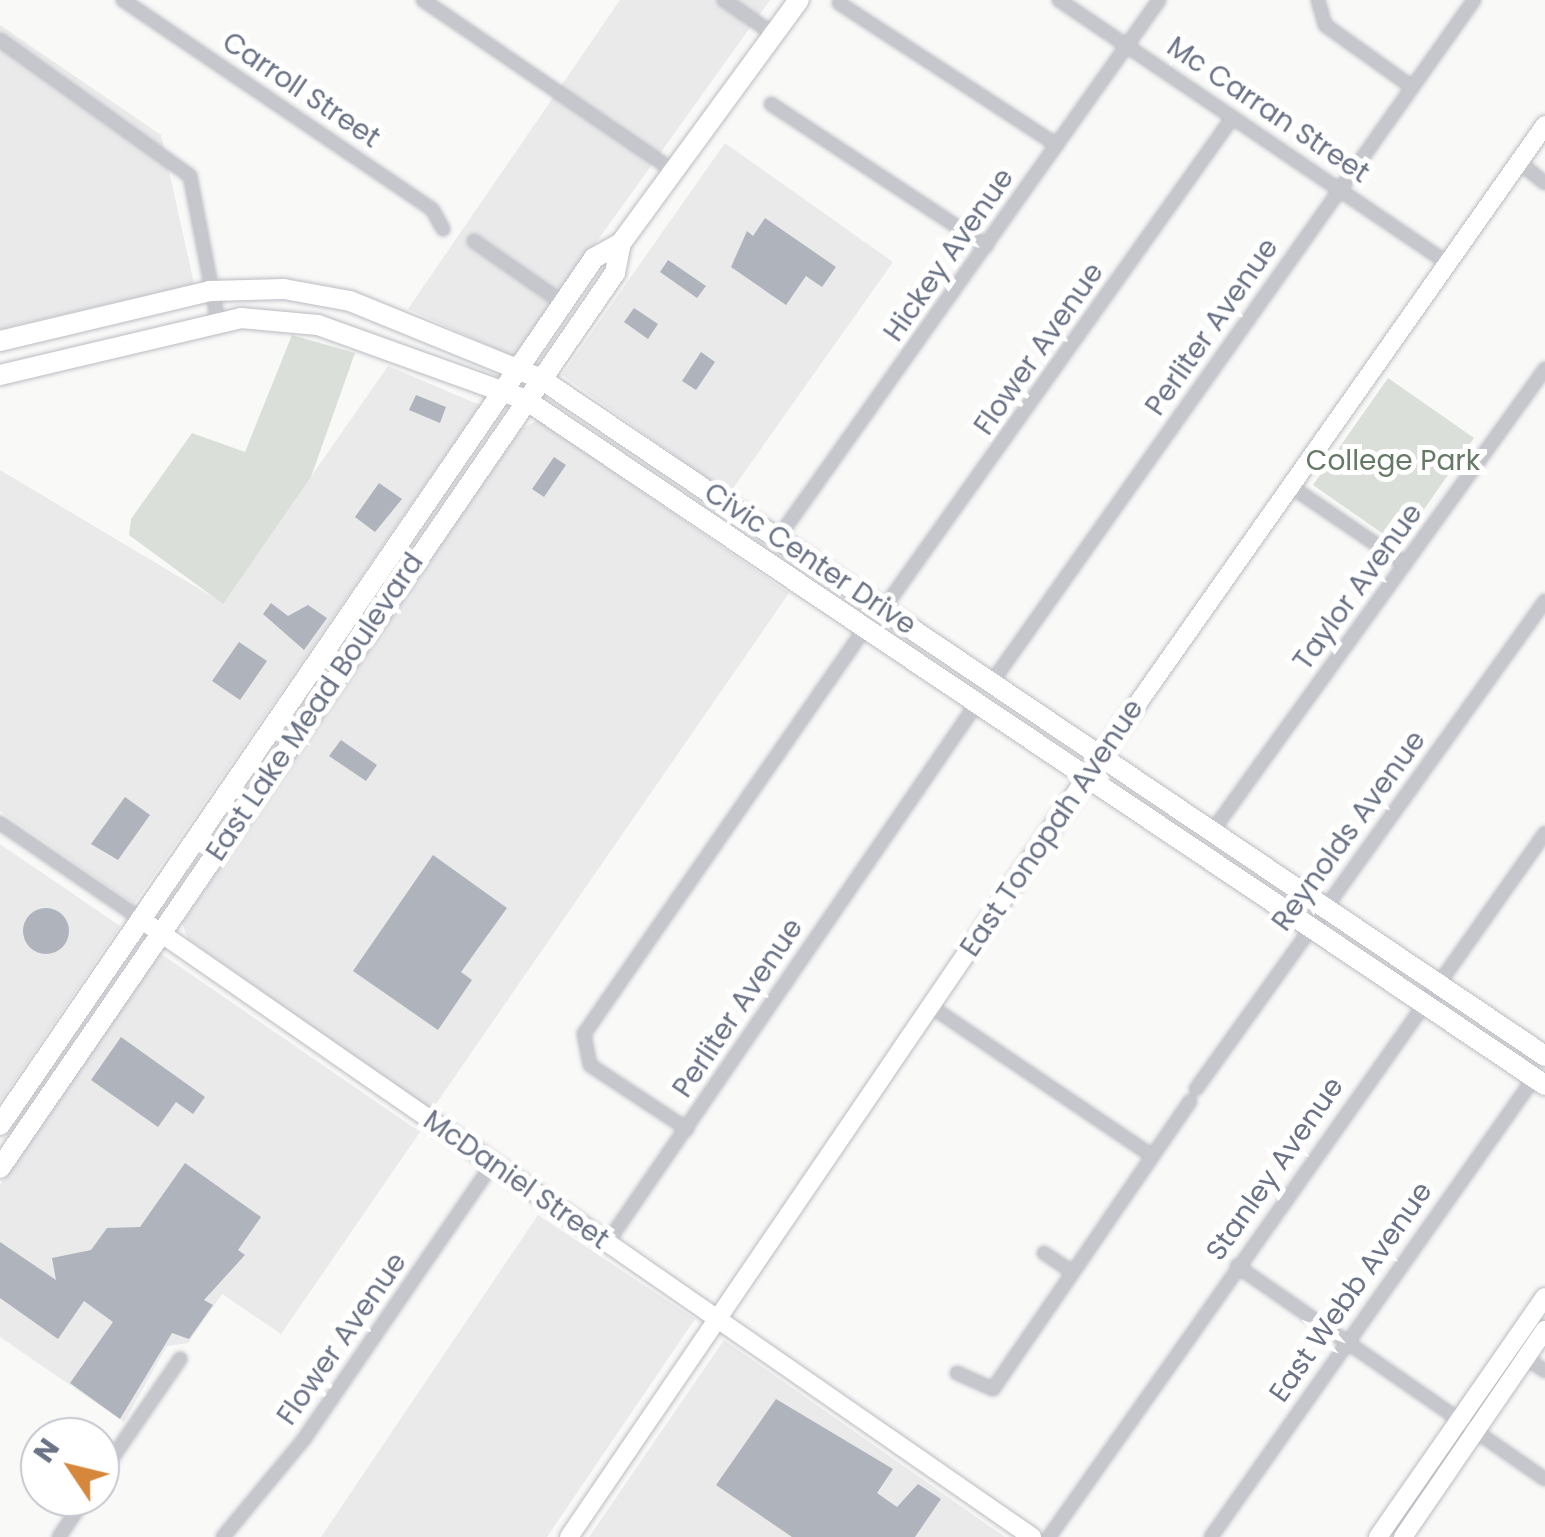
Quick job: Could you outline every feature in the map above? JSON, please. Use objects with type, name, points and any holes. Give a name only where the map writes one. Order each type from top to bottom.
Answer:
[{"type":"main road","name":"East Lake Mead Boulevard","points":[[0,1124],[594,258],[621,243],[799,0]]},
{"type":"main road","name":"East Lake Mead Boulevard","points":[[0,1168],[615,273],[621,243]]},
{"type":"main road","name":"Civic Center Drive","points":[[0,341],[210,291],[350,300],[541,379],[1545,1056]]},
{"type":"main road","name":"Civic Center Drive","points":[[0,376],[218,322],[318,325],[526,400],[1540,1081]]},
{"type":"main road","points":[[812,590],[862,612],[884,608]]},
{"type":"main road","points":[[867,626],[942,648]]},
{"type":"main road","points":[[311,674],[330,686]]},
{"type":"main road","points":[[15,1103],[59,1082]]},
{"type":"street","name":"Carroll Street","points":[[123,0],[141,5],[432,209],[444,229]]},
{"type":"street","points":[[423,0],[674,171]]},
{"type":"street","points":[[724,0],[775,35]]},
{"type":"street","name":"Mc Carran Street","points":[[1059,0],[1448,263]]},
{"type":"street","name":"Hickey Avenue","points":[[778,538],[1159,0]]},
{"type":"street","name":"Perliter Avenue","points":[[992,682],[1474,0]]},
{"type":"street","points":[[839,3],[1057,145]]},
{"type":"street","points":[[1318,5],[1412,87]]},
{"type":"street","points":[[0,40],[190,176],[218,322]]},
{"type":"street","points":[[772,104],[986,246]]},
{"type":"street","name":"Flower Avenue","points":[[884,608],[1233,118]]},
{"type":"street","name":"East Tonopah Avenue","points":[[569,1537],[1100,757],[1545,126]]},
{"type":"street","points":[[1519,162],[1545,183]]},
{"type":"street","points":[[474,241],[563,303]]},
{"type":"street","name":"Taylor Avenue","points":[[1212,834],[1545,370]]},
{"type":"street","points":[[1290,486],[1405,564]]},
{"type":"street","name":"Reynolds Avenue","points":[[957,1373],[993,1389],[1324,907],[1545,601]]},
{"type":"street","points":[[686,1128],[580,1051],[584,1034],[867,626]]},
{"type":"street","name":"Perliter Avenue","points":[[607,1242],[978,703]]},
{"type":"street","name":"McDaniel Street","points":[[0,823],[1032,1537]]},
{"type":"street","name":"Stanley Avenue","points":[[1049,1537],[1236,1266],[1545,833]]},
{"type":"street","points":[[930,1006],[1152,1156]]},
{"type":"street","name":"East Webb Avenue","points":[[1211,1537],[1346,1341],[1540,1081]]},
{"type":"street","name":"Flower Avenue","points":[[223,1537],[304,1439],[493,1164]]},
{"type":"street","points":[[1044,1253],[1072,1272]]},
{"type":"street","points":[[1236,1266],[1545,1478]]},
{"type":"street","points":[[1403,1537],[1545,1297]]},
{"type":"street","points":[[1378,1537],[1545,1330]]},
{"type":"street","points":[[1526,1358],[1545,1371]]},
{"type":"street","points":[[120,1447],[180,1359]]},
{"type":"shaded area","points":[[620,0],[770,0],[514,357],[408,309]]},
{"type":"shaded area","points":[[0,25],[161,135],[194,284],[0,329]]},
{"type":"shaded area","points":[[725,143],[893,262],[729,494],[562,375]]},
{"type":"shaded area","points":[[388,366],[480,405],[134,904],[0,811],[0,470],[223,603]]},
{"type":"shaded area","points":[[538,420],[789,593],[431,1111],[188,939],[182,923],[521,429]]},
{"type":"shaded area","points":[[0,844],[120,926],[0,1102]]},
{"type":"shaded area","points":[[160,953],[420,1132],[281,1334],[222,1294],[188,1343],[167,1346],[124,1422],[0,1337],[0,1185]]},
{"type":"shaded area","points":[[538,1215],[695,1319],[547,1537],[321,1537]]},
{"type":"shaded area","points":[[724,1340],[1005,1537],[589,1537]]},
{"type":"green space","points":[[292,335],[355,353],[311,477],[223,604],[129,535],[131,519],[192,433],[245,452]]},
{"type":"green space","name":"College Park","points":[[1388,378],[1474,438],[1399,545],[1313,485]]},
{"type":"building","points":[[765,218],[836,267],[822,287],[806,276],[786,305],[731,267],[747,231],[753,236]]},
{"type":"building","points":[[668,260],[706,286],[697,298],[660,272]]},
{"type":"building","points":[[634,308],[658,324],[648,339],[624,322]]},
{"type":"building","points":[[701,352],[715,362],[696,390],[682,381]]},
{"type":"building","points":[[416,395],[446,407],[440,423],[409,410]]},
{"type":"building","points":[[554,457],[566,465],[544,497],[532,489]]},
{"type":"building","points":[[379,483],[402,499],[375,532],[355,517]]},
{"type":"building","points":[[271,603],[288,616],[308,605],[327,618],[304,650],[263,614]]},
{"type":"building","points":[[239,642],[267,661],[240,700],[212,681]]},
{"type":"building","points":[[341,740],[377,765],[366,781],[329,756]]},
{"type":"building","points":[[125,797],[150,815],[118,860],[91,844]]},
{"type":"building","points":[[433,855],[507,908],[461,972],[472,980],[438,1030],[353,971]]},
{"type":"building","points":[[46,908],[62,915],[69,931],[62,947],[46,954],[30,947],[23,931],[30,915]]},
{"type":"building","points":[[121,1037],[205,1097],[193,1114],[176,1102],[158,1127],[91,1080]]},
{"type":"building","points":[[185,1163],[261,1217],[238,1250],[245,1255],[204,1300],[213,1305],[189,1339],[172,1333],[120,1419],[70,1383],[113,1322],[84,1301],[58,1339],[0,1298],[0,1242],[56,1280],[52,1258],[91,1250],[107,1228],[140,1227]]},
{"type":"building","points":[[776,1399],[893,1469],[877,1493],[897,1507],[918,1484],[941,1499],[915,1537],[792,1537],[716,1485]]}]
